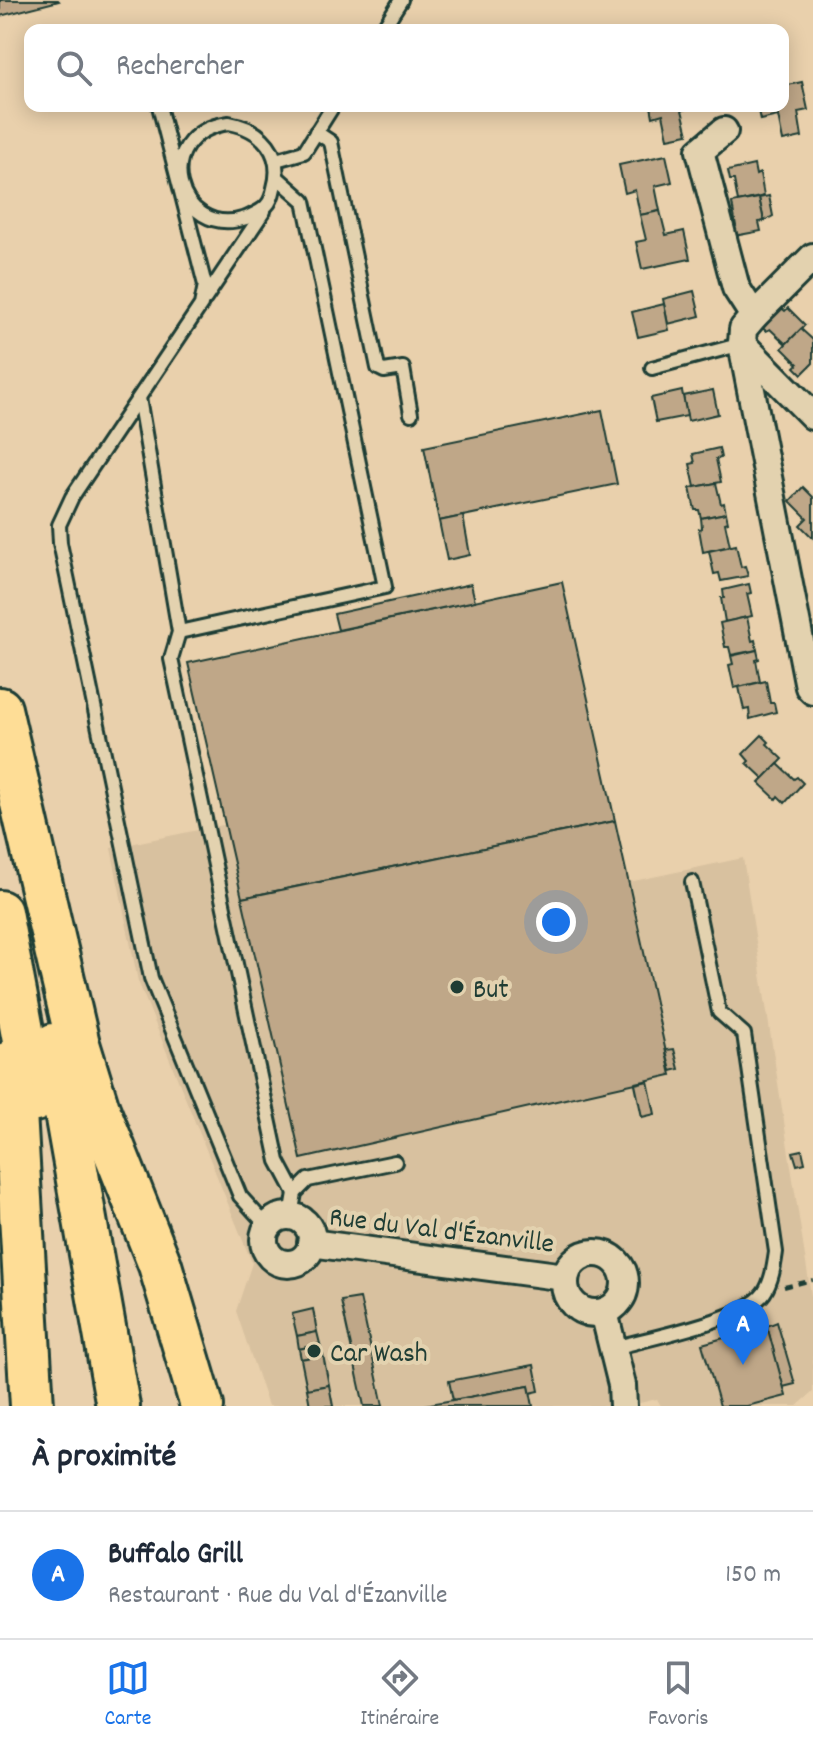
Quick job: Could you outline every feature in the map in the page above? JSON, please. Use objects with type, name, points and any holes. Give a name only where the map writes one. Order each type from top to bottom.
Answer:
[{"type":"highway","points":[[0,709],[78,1044],[98,1109],[160,1265],[202,1406]]},
{"type":"highway","points":[[0,773],[70,1132],[118,1406]]},
{"type":"highway","points":[[0,912],[89,1406]]},
{"type":"highway","points":[[0,999],[15,1112],[32,1406]]},
{"type":"street","points":[[724,131],[700,151],[736,288],[754,316]]},
{"type":"street","points":[[813,257],[743,329],[742,344],[809,687],[813,691]]},
{"type":"street","points":[[742,344],[813,416]]},
{"type":"street","name":"Rue du Val d'Ézanville","points":[[285,1212],[304,1222],[309,1229],[309,1251],[297,1262],[281,1263],[268,1254],[265,1246],[264,1239],[285,1212]]},
{"type":"street","name":"Rue du Val d'Ézanville","points":[[311,1243],[565,1277]]},
{"type":"street","name":"Rue du Val d'Ézanville","points":[[589,1253],[607,1255],[616,1261],[624,1276],[625,1286],[614,1307],[604,1312],[588,1312],[570,1301],[565,1277],[569,1266],[589,1253]]},
{"type":"street","points":[[604,1312],[626,1399]]},
{"type":"lane","points":[[386,24],[401,0]]},
{"type":"lane","points":[[161,112],[205,285],[201,305]]},
{"type":"lane","points":[[276,160],[304,152],[329,112]]},
{"type":"lane","points":[[267,206],[235,221],[219,221],[204,215],[191,205],[182,191],[180,159],[187,145],[198,133],[213,125],[229,123],[245,126],[259,134],[270,146],[276,160],[277,177],[267,206],[63,513],[59,525],[60,543],[151,978],[240,1196],[285,1212]]},
{"type":"lane","points":[[316,132],[331,142],[378,368],[384,371],[403,368],[411,414]]},
{"type":"lane","points":[[179,632],[385,587],[304,201],[277,177]]},
{"type":"lane","points":[[652,368],[742,344]]},
{"type":"lane","points":[[139,398],[179,632],[171,659],[278,1161],[285,1212]]},
{"type":"lane","points":[[614,1348],[738,1313],[763,1294],[773,1272],[776,1252],[744,1034],[719,1012],[692,882]]},
{"type":"lane","points":[[285,1212],[308,1180],[395,1162]]},
{"type":"shaded area","points":[[599,747],[629,882],[743,858],[813,1308],[813,1392],[797,1406],[661,1406],[657,1399],[627,1406],[268,1406],[236,1311],[252,1263],[138,981],[111,848]]},
{"type":"building","points":[[0,0],[58,0],[59,1],[0,16]]},
{"type":"building","points":[[802,82],[808,110],[798,112],[802,137],[783,141],[778,116],[760,120],[758,112],[789,112],[789,85]]},
{"type":"building","points":[[652,112],[682,112],[688,134],[668,138],[663,114],[653,117]]},
{"type":"building","points":[[666,155],[672,182],[655,186],[660,211],[640,215],[635,190],[625,193],[619,165]]},
{"type":"building","points":[[754,165],[756,175],[760,173],[764,196],[738,202],[734,180],[730,180],[728,171]]},
{"type":"building","points":[[769,196],[773,216],[764,221],[759,198]]},
{"type":"building","points":[[759,198],[764,221],[759,222],[761,231],[734,236],[732,227],[736,226],[732,203]]},
{"type":"building","points":[[660,211],[666,235],[684,231],[690,259],[642,269],[636,242],[646,240],[640,215]]},
{"type":"building","points":[[694,291],[700,316],[668,324],[663,299]]},
{"type":"building","points":[[664,304],[669,330],[638,337],[632,312]]},
{"type":"building","points":[[778,305],[785,311],[788,308],[805,325],[786,344],[770,329],[766,331],[759,325]]},
{"type":"building","points":[[801,329],[813,340],[813,363],[802,374],[795,367],[798,364],[782,348]]},
{"type":"building","points":[[713,390],[718,414],[688,421],[683,396]]},
{"type":"building","points":[[682,391],[687,416],[656,422],[651,398]]},
{"type":"building","points":[[602,410],[617,484],[439,521],[424,447]]},
{"type":"building","points":[[719,448],[721,458],[716,459],[721,482],[695,487],[690,464],[695,463],[693,454]]},
{"type":"building","points":[[716,483],[726,513],[701,518],[699,510],[695,510],[690,488]]},
{"type":"building","points":[[803,487],[813,497],[813,538],[800,525],[807,518],[790,501]]},
{"type":"building","points":[[726,513],[730,546],[703,552],[699,529],[702,528],[701,518]]},
{"type":"building","points":[[463,516],[470,555],[447,560],[439,521]]},
{"type":"building","points":[[736,545],[741,567],[745,566],[748,576],[721,581],[719,573],[714,574],[709,551]]},
{"type":"building","points":[[562,582],[615,821],[242,898],[188,663]]},
{"type":"building","points":[[471,584],[475,601],[338,630],[334,614]]},
{"type":"building","points":[[749,584],[751,593],[747,594],[752,616],[725,622],[721,598],[724,598],[723,590]]},
{"type":"building","points":[[747,617],[757,650],[731,655],[729,647],[725,647],[720,623]]},
{"type":"building","points":[[757,650],[760,682],[734,688],[729,665],[733,664],[731,656]]},
{"type":"building","points":[[766,681],[770,703],[774,703],[776,712],[750,719],[749,709],[744,710],[739,687]]},
{"type":"building","points":[[762,735],[783,759],[764,779],[747,763],[749,761],[743,754]]},
{"type":"building","points":[[778,764],[803,783],[785,803],[759,783]]},
{"type":"building","name":"But","points":[[615,821],[671,1075],[301,1159],[242,898]]},
{"type":"building","points":[[674,1049],[679,1069],[671,1071],[666,1050]]},
{"type":"building","points":[[648,1081],[655,1114],[642,1117],[635,1084]]},
{"type":"building","points":[[802,1150],[805,1163],[797,1165],[793,1152]]},
{"type":"building","points":[[360,1298],[383,1406],[364,1406],[341,1301]]},
{"type":"building","points":[[313,1309],[317,1332],[297,1336],[292,1314]]},
{"type":"building","points":[[777,1322],[795,1384],[783,1387],[767,1326]]},
{"type":"building","points":[[767,1326],[786,1396],[747,1406],[720,1406],[702,1344]]},
{"type":"building","points":[[317,1332],[320,1344],[299,1349],[297,1336]]},
{"type":"building","points":[[320,1344],[323,1355],[301,1359],[299,1349]]},
{"type":"building","points":[[323,1355],[329,1385],[307,1389],[301,1359]]},
{"type":"building","points":[[534,1365],[539,1391],[530,1393],[529,1386],[453,1400],[449,1381]]},
{"type":"building","points":[[329,1385],[333,1406],[310,1406],[307,1389]]},
{"type":"building","points":[[529,1386],[533,1406],[419,1406],[453,1400]]},
{"type":"place","name":"But","points":[[457,987]]},
{"type":"place","name":"Car Wash","points":[[314,1351]]},
{"type":"place","name":"Buffalo Grill","points":[[743,1365]]}]
